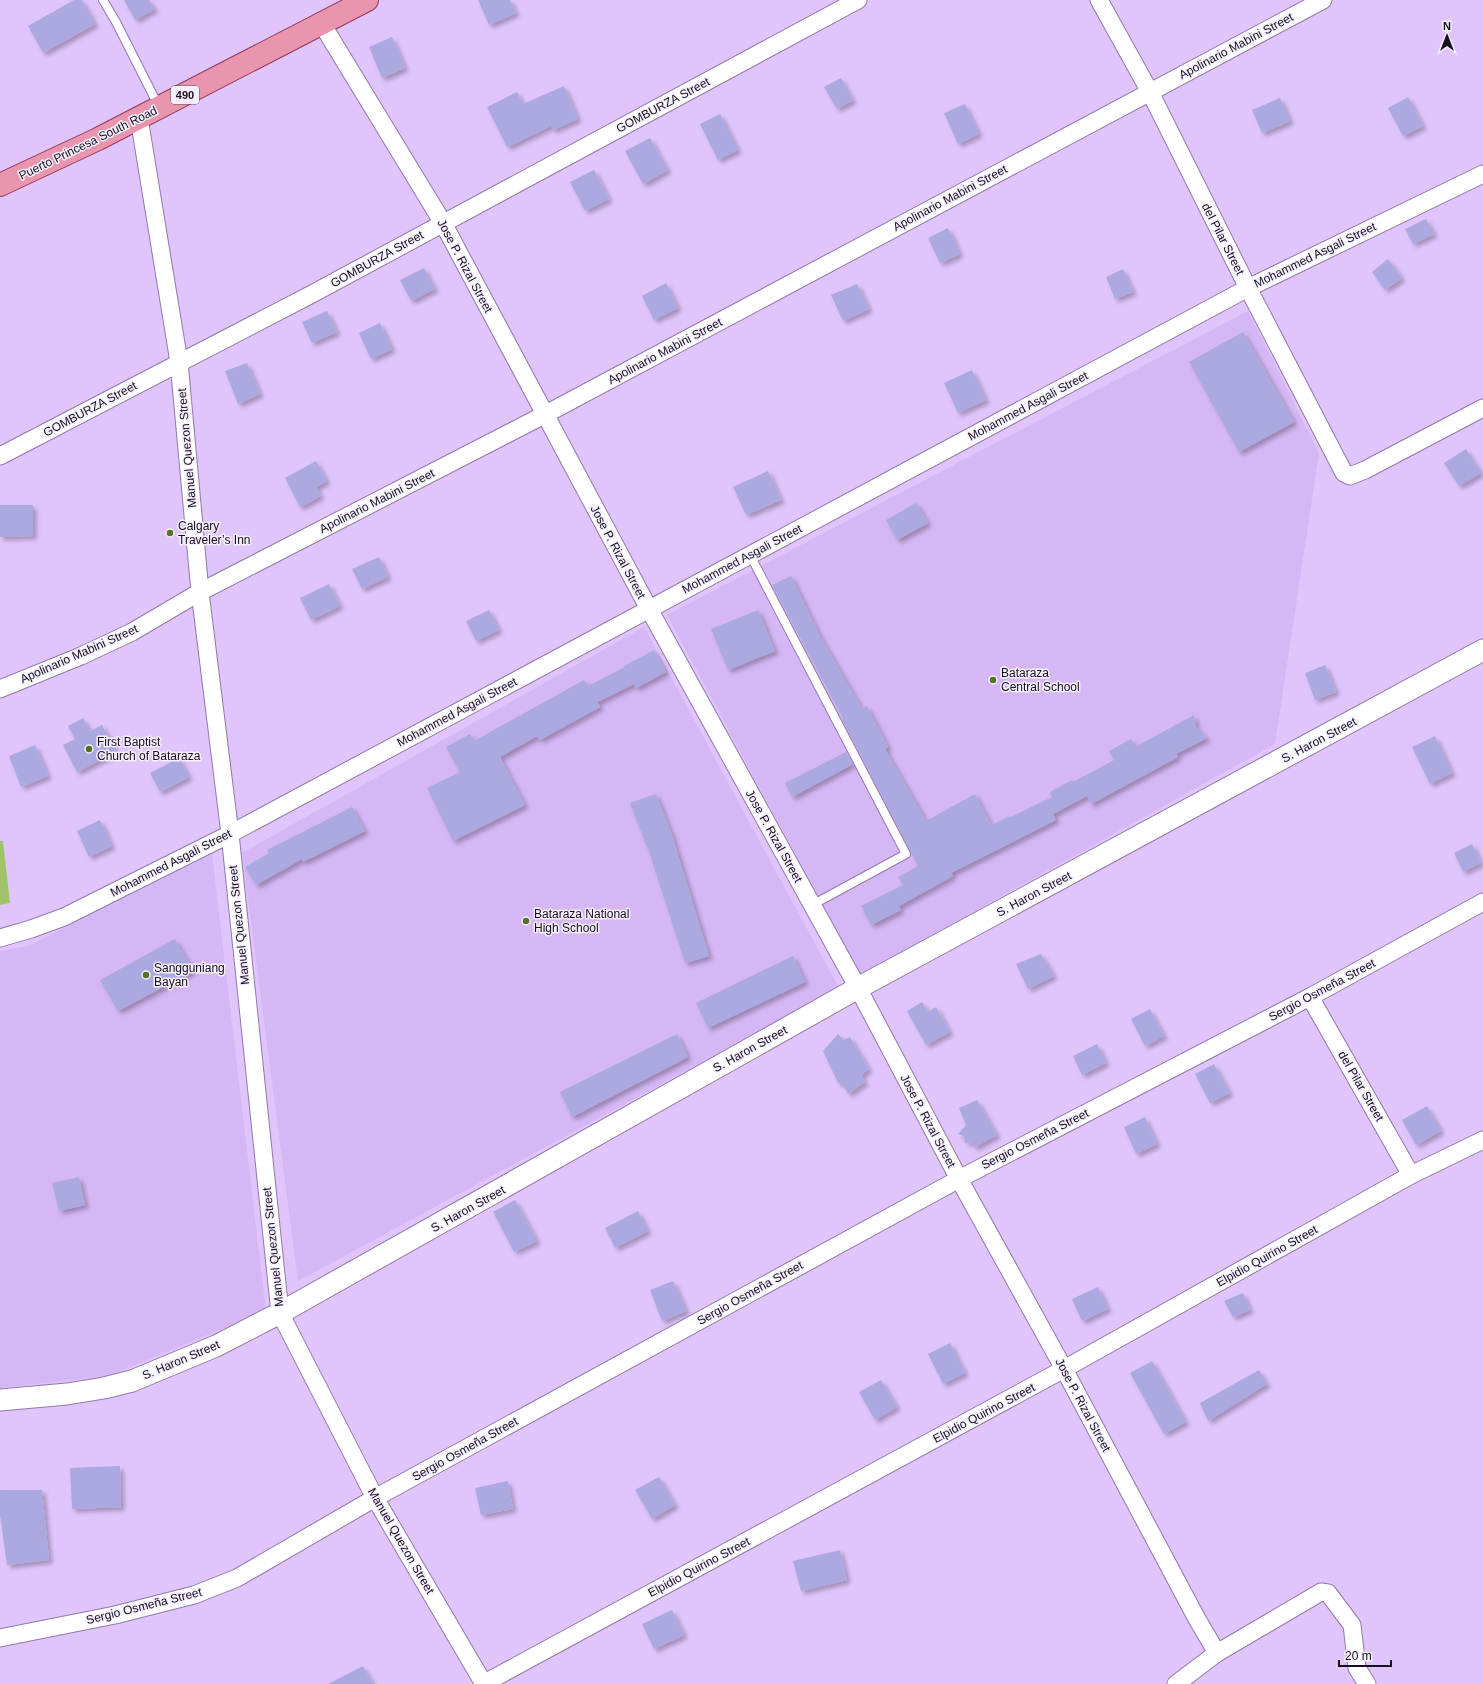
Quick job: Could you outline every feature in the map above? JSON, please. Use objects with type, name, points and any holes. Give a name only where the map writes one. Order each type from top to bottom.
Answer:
[{"type":"main road","name":"Puerto Princesa South Road","points":[[0,185],[98,139],[367,0]]},
{"type":"street","name":"GOMBURZA Street","points":[[0,456],[312,294],[858,0]]},
{"type":"street","name":"del Pilar Street","points":[[1099,0],[1150,92],[1342,471],[1348,476],[1365,470],[1483,408]]},
{"type":"street","name":"Apolinario Mabini Street","points":[[0,689],[81,656],[132,632],[200,592],[544,415],[1323,0]]},
{"type":"street","name":"Jose P. Rizal Street","points":[[322,24],[443,223],[544,415],[649,609],[858,988],[959,1179],[1064,1369],[1197,1619],[1217,1653]]},
{"type":"street","name":"Manuel Quezon Street","points":[[139,118],[179,362],[200,592],[230,834],[280,1313],[375,1498],[483,1684]]},
{"type":"street","name":"Mohammed Asgali Street","points":[[0,938],[31,930],[64,917],[230,834],[1248,288],[1483,174]]},
{"type":"street","name":"S. Haron Street","points":[[0,1400],[67,1394],[104,1388],[132,1381],[216,1346],[280,1313],[858,988],[1483,650]]},
{"type":"street","name":"Sergio Osmeña Street","points":[[0,1638],[115,1615],[194,1595],[237,1578],[375,1498],[959,1179],[1310,997],[1483,902]]},
{"type":"street","name":"del Pilar Street","points":[[1310,997],[1411,1176]]},
{"type":"street","name":"Elpidio Quirino Street","points":[[483,1684],[1064,1369],[1411,1176],[1483,1140]]},
{"type":"street","points":[[1176,1684],[1217,1653],[1318,1593],[1324,1592],[1328,1593],[1337,1603],[1352,1625],[1357,1668],[1367,1684]]},
{"type":"lane","points":[[103,0],[116,22],[159,108]]},
{"type":"lane","points":[[750,555],[906,854],[812,905]]},
{"type":"shaded area","name":"Bataraza Central School","points":[[1248,311],[1319,453],[1275,744],[860,975],[667,615]]},
{"type":"shaded area","name":"Bataraza National High School","points":[[644,627],[839,988],[298,1281],[242,853]]},
{"type":"shaded area","points":[[212,854],[266,1311],[108,1376],[0,1388],[0,951],[28,946]]},
{"type":"green space","points":[[0,841],[3,841],[10,903],[0,905]]},
{"type":"building","points":[[74,0],[82,0],[95,24],[43,53],[28,26]]},
{"type":"building","points":[[124,0],[149,0],[155,9],[135,20]]},
{"type":"building","points":[[478,0],[510,0],[516,13],[489,25]]},
{"type":"building","points":[[392,37],[405,68],[382,78],[369,47]]},
{"type":"building","points":[[841,78],[853,100],[837,109],[824,87]]},
{"type":"building","points":[[564,86],[578,119],[553,130],[551,126],[507,147],[487,107],[517,92],[523,104]]},
{"type":"building","points":[[1408,97],[1423,126],[1403,136],[1388,108]]},
{"type":"building","points":[[1280,98],[1290,121],[1262,133],[1252,110]]},
{"type":"building","points":[[965,104],[979,134],[958,144],[944,113]]},
{"type":"building","points":[[720,114],[738,150],[718,160],[700,124]]},
{"type":"building","points":[[650,138],[668,170],[643,184],[625,151]]},
{"type":"building","points":[[594,170],[609,199],[585,211],[570,182]]},
{"type":"building","points":[[1426,219],[1434,234],[1413,244],[1405,229]]},
{"type":"building","points":[[948,228],[960,254],[940,263],[928,238]]},
{"type":"building","points":[[1388,259],[1402,278],[1385,290],[1372,272]]},
{"type":"building","points":[[424,268],[435,289],[411,301],[400,280]]},
{"type":"building","points":[[1123,269],[1133,292],[1115,299],[1106,277]]},
{"type":"building","points":[[666,283],[678,308],[654,320],[642,296]]},
{"type":"building","points":[[857,284],[869,309],[843,321],[831,295]]},
{"type":"building","points":[[327,311],[337,332],[312,343],[302,322]]},
{"type":"building","points":[[380,323],[392,349],[371,359],[359,333]]},
{"type":"building","points":[[1243,332],[1294,422],[1239,452],[1189,362]]},
{"type":"building","points":[[247,363],[260,394],[238,404],[225,371]]},
{"type":"building","points":[[972,370],[986,400],[958,413],[944,383]]},
{"type":"building","points":[[1466,449],[1481,473],[1459,486],[1444,463]]},
{"type":"building","points":[[316,461],[327,481],[316,487],[321,496],[300,507],[285,478]]},
{"type":"building","points":[[768,471],[781,500],[746,515],[733,487]]},
{"type":"building","points":[[916,503],[928,523],[897,540],[886,520]]},
{"type":"building","points":[[0,505],[33,505],[33,536],[0,537]]},
{"type":"building","points":[[379,557],[388,577],[362,589],[352,569]]},
{"type":"building","points":[[791,576],[820,636],[862,709],[867,706],[888,747],[885,749],[926,821],[975,794],[991,825],[1052,797],[1050,792],[1072,780],[1073,782],[1114,760],[1109,751],[1131,739],[1135,747],[1194,715],[1196,727],[1207,738],[1176,754],[1178,757],[1091,804],[1087,796],[1053,814],[1056,820],[951,873],[953,876],[899,906],[901,910],[871,925],[861,906],[903,885],[898,877],[918,866],[842,719],[843,718],[772,585]]},
{"type":"building","points":[[329,584],[340,606],[311,620],[300,598]]},
{"type":"building","points":[[489,610],[499,630],[476,641],[466,621]]},
{"type":"building","points":[[758,610],[775,651],[728,670],[711,629]]},
{"type":"building","points":[[654,650],[666,672],[636,688],[634,684],[597,702],[600,707],[540,740],[537,736],[500,757],[525,805],[453,841],[427,788],[460,772],[446,747],[470,734],[474,741],[584,680],[588,686]]},
{"type":"building","points":[[1325,665],[1336,692],[1315,700],[1305,673]]},
{"type":"building","name":"First Baptist Church of Bataraza","points":[[83,718],[90,731],[102,725],[116,752],[77,772],[63,745],[75,739],[68,726]]},
{"type":"building","points":[[1435,736],[1452,773],[1430,784],[1412,747]]},
{"type":"building","points":[[35,745],[48,776],[21,787],[9,756]]},
{"type":"building","points":[[846,752],[853,764],[792,797],[785,783]]},
{"type":"building","points":[[179,758],[189,777],[160,792],[150,773]]},
{"type":"building","points":[[656,794],[672,835],[709,956],[685,963],[647,845],[630,803]]},
{"type":"building","points":[[352,807],[365,831],[303,862],[302,859],[256,885],[245,867],[269,853],[267,850]]},
{"type":"building","points":[[100,820],[112,846],[89,857],[77,831]]},
{"type":"building","points":[[1472,844],[1481,863],[1463,872],[1454,853]]},
{"type":"building","name":"Sangguniang Bayan","points":[[175,939],[193,971],[118,1011],[100,980]]},
{"type":"building","points":[[1041,954],[1054,976],[1028,989],[1016,964]]},
{"type":"building","points":[[793,956],[805,982],[708,1028],[696,1003]]},
{"type":"building","points":[[922,1002],[928,1012],[936,1007],[950,1032],[926,1045],[907,1011]]},
{"type":"building","points":[[1150,1009],[1164,1036],[1145,1046],[1131,1019]]},
{"type":"building","points":[[677,1034],[688,1057],[572,1117],[560,1092]]},
{"type":"building","points":[[838,1034],[844,1040],[850,1037],[869,1069],[861,1075],[865,1082],[848,1094],[843,1084],[838,1083],[823,1051]]},
{"type":"building","points":[[1097,1044],[1106,1063],[1082,1075],[1073,1056]]},
{"type":"building","points":[[1214,1064],[1230,1093],[1210,1103],[1195,1074]]},
{"type":"building","points":[[977,1100],[997,1135],[975,1147],[970,1142],[965,1143],[964,1136],[958,1134],[966,1125],[959,1108]]},
{"type":"building","points":[[1427,1106],[1441,1131],[1416,1145],[1402,1120]]},
{"type":"building","points":[[1145,1117],[1157,1144],[1136,1154],[1124,1127]]},
{"type":"building","points":[[79,1177],[85,1205],[59,1211],[52,1183]]},
{"type":"building","points":[[515,1200],[537,1241],[514,1252],[493,1212]]},
{"type":"building","points":[[638,1211],[648,1231],[615,1248],[605,1228]]},
{"type":"building","points":[[673,1281],[686,1311],[662,1321],[650,1290]]},
{"type":"building","points":[[1098,1287],[1108,1309],[1082,1321],[1072,1299]]},
{"type":"building","points":[[1243,1293],[1250,1310],[1233,1317],[1224,1301]]},
{"type":"building","points":[[950,1343],[965,1373],[943,1384],[928,1354]]},
{"type":"building","points":[[1152,1361],[1186,1422],[1164,1434],[1130,1373]]},
{"type":"building","points":[[1259,1370],[1267,1384],[1208,1421],[1200,1403]]},
{"type":"building","points":[[881,1380],[897,1407],[875,1420],[859,1392]]},
{"type":"building","points":[[120,1466],[121,1507],[72,1509],[70,1468]]},
{"type":"building","points":[[659,1477],[675,1505],[652,1519],[635,1490]]},
{"type":"building","points":[[508,1481],[513,1509],[481,1515],[475,1488]]},
{"type":"building","points":[[0,1490],[42,1490],[49,1560],[7,1565],[0,1515]]},
{"type":"building","points":[[840,1550],[847,1580],[801,1591],[793,1561]]},
{"type":"building","points":[[672,1610],[684,1635],[654,1649],[642,1624]]},
{"type":"building","points":[[363,1666],[373,1684],[328,1684]]},
{"type":"place","name":"Calgary Traveler’s Inn","points":[[170,533]]},
{"type":"place","name":"Bataraza Central School","points":[[993,680]]},
{"type":"place","name":"First Baptist Church of Bataraza","points":[[89,749]]},
{"type":"place","name":"Bataraza National High School","points":[[526,921]]},
{"type":"place","name":"Sangguniang Bayan","points":[[146,975]]}]
